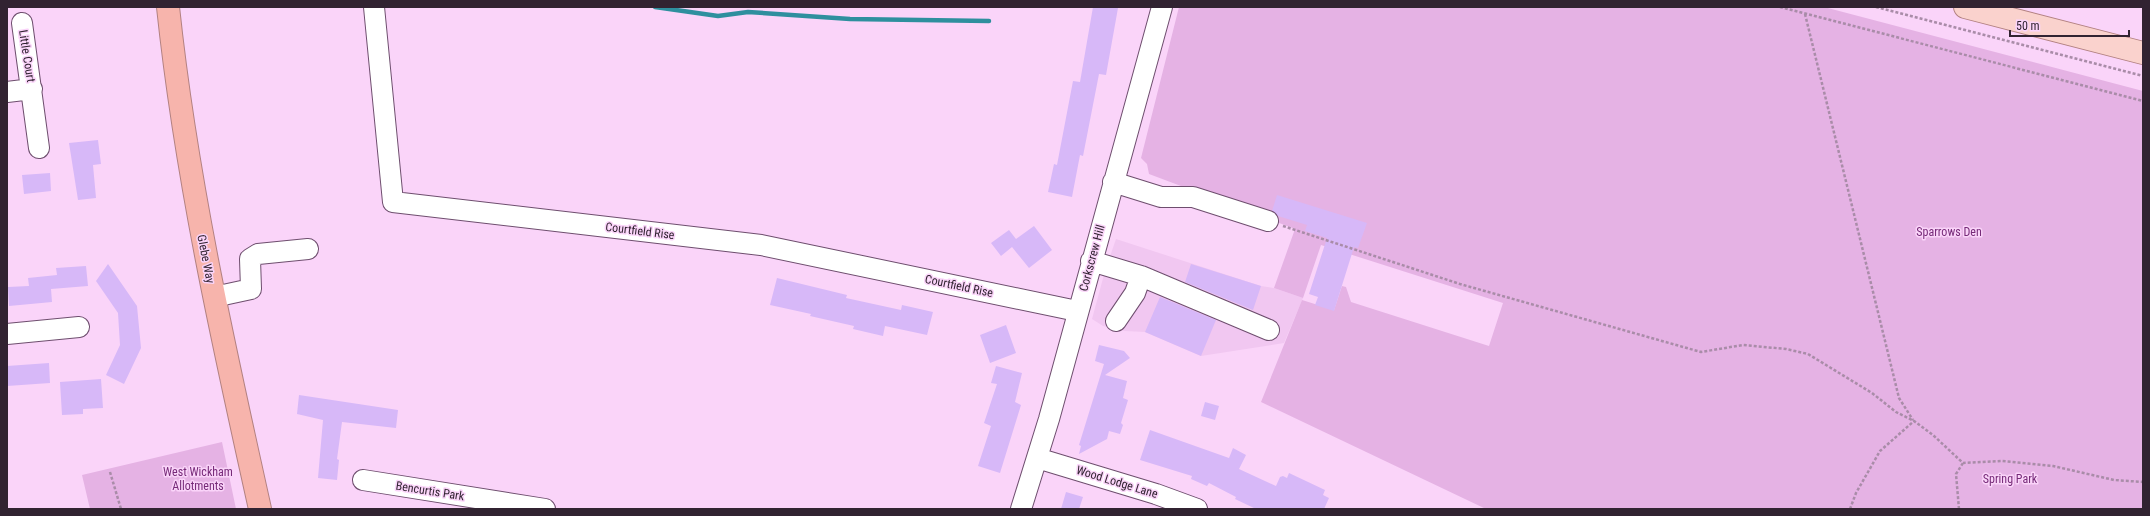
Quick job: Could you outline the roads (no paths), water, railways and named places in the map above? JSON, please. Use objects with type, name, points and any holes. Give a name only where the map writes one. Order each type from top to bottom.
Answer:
[{"type":"highway","name":"Glebe Way","points":[[168,7],[189,160],[214,297],[260,509]]},
{"type":"main road","points":[[1965,7],[2143,53]]},
{"type":"street","name":"Courtfield Rise","points":[[374,7],[393,202],[761,245],[1078,311]]},
{"type":"street","name":"Corkscrew Hill","points":[[1021,509],[1037,458],[1162,7]]},
{"type":"street","name":"Little Court","points":[[22,23],[39,148]]},
{"type":"street","name":"Little Court","points":[[7,92],[32,89]]},
{"type":"street","points":[[1113,182],[1162,197],[1193,197],[1268,221]]},
{"type":"street","points":[[214,297],[251,289],[250,259],[258,254],[308,249]]},
{"type":"street","points":[[1091,261],[1141,276],[1269,330]]},
{"type":"street","points":[[1116,321],[1135,293],[1141,276]]},
{"type":"street","points":[[7,334],[79,327]]},
{"type":"street","name":"Wood Lodge Lane","points":[[1037,458],[1156,494],[1197,509]]},
{"type":"street","name":"Bencurtis Park","points":[[364,480],[545,509]]},
{"type":"waterway","points":[[655,7],[718,16],[748,12],[850,19],[989,21]]},
{"type":"park label","name":"Sparrows Den","points":[[1949,232]]},
{"type":"park label","name":"West Wickham Allotments","points":[[198,479]]},
{"type":"park label","name":"Spring Park","points":[[2010,479]]}]
